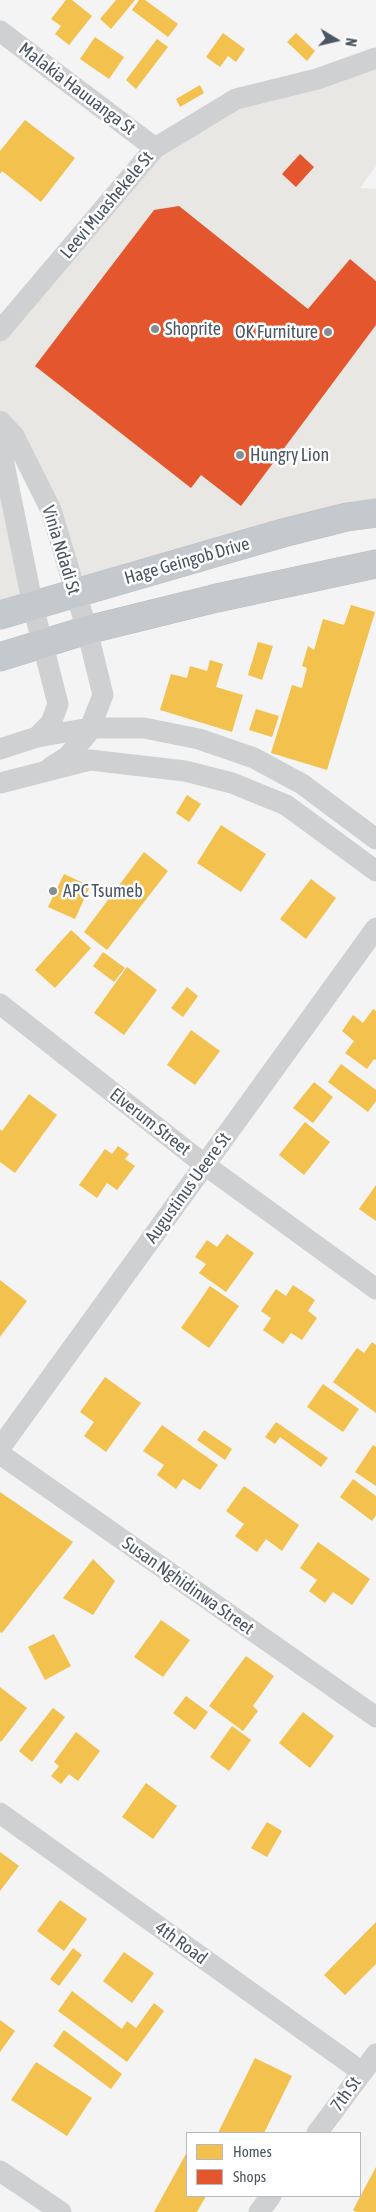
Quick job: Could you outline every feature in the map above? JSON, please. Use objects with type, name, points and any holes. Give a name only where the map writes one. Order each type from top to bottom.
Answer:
[{"type":"highway","name":"Hage Geingob Drive","points":[[0,615],[283,533],[346,517],[376,513]]},
{"type":"highway","points":[[0,657],[86,630],[227,596],[376,564]]},
{"type":"street","name":"Malakia Hauuanga St","points":[[0,31],[155,148]]},
{"type":"street","name":"Leevi Muashekele St","points":[[0,331],[155,148],[236,99],[317,79],[376,58]]},
{"type":"street","name":"Vinia Ndadi St","points":[[0,421],[14,436],[51,510],[103,695],[118,717],[144,728]]},
{"type":"street","name":"Vinia Ndadi St","points":[[0,444],[33,606],[58,704],[63,722],[80,734]]},
{"type":"street","points":[[41,772],[68,756],[103,695]]},
{"type":"street","points":[[38,736],[51,723],[58,704]]},
{"type":"street","points":[[0,749],[38,736],[144,728],[199,739],[254,758],[302,784],[376,839]]},
{"type":"street","points":[[80,734],[131,764]]},
{"type":"street","points":[[0,783],[90,760],[185,771],[232,783],[286,806],[376,871]]},
{"type":"street","name":"Augustinus Ueere St","points":[[0,1448],[376,928]]},
{"type":"street","name":"Elverum Street","points":[[0,1004],[205,1165],[376,1289]]},
{"type":"street","name":"Susan Nghidinwa Street","points":[[0,1454],[376,1717]]},
{"type":"street","name":"4th Road","points":[[0,1813],[362,2072]]},
{"type":"street","name":"7th St","points":[[318,2132],[376,2054]]},
{"type":"street","points":[[0,2171],[61,2212]]},
{"type":"street","points":[[259,2212],[270,2197]]},
{"type":"shaded area","points":[[376,61],[376,166],[360,188],[376,189],[376,513],[75,593],[51,510],[0,423],[0,331],[155,148],[236,99]]},
{"type":"shaded area","points":[[0,444],[33,606],[0,615]]},
{"type":"building: Homes","points":[[66,0],[72,0],[92,16],[69,45],[55,34],[61,26],[51,19]]},
{"type":"building: Homes","points":[[116,0],[135,0],[111,29],[100,19]]},
{"type":"building: Homes","points":[[139,0],[145,0],[178,24],[168,37],[132,10]]},
{"type":"building: Homes","points":[[223,33],[245,49],[236,62],[228,56],[220,67],[206,57]]},
{"type":"building: Homes","points":[[296,33],[315,51],[307,61],[287,42]]},
{"type":"building: Homes","points":[[95,37],[124,57],[109,79],[80,59]]},
{"type":"building: Homes","points":[[157,39],[168,47],[136,89],[126,80]]},
{"type":"building: Homes","points":[[200,85],[204,93],[180,107],[176,99]]},
{"type":"building: Homes","points":[[25,120],[75,158],[41,202],[2,171],[0,174],[0,151]]},
{"type":"building: Homes","points":[[351,605],[375,612],[327,770],[271,753],[292,685],[302,688],[307,668],[302,666],[308,646],[314,650],[323,619],[344,625]]},
{"type":"building: Homes","points":[[258,642],[273,646],[262,680],[248,675]]},
{"type":"building: Homes","points":[[210,660],[223,664],[216,687],[243,695],[232,732],[160,710],[171,674],[187,678],[190,666],[207,671]]},
{"type":"building: Homes","points":[[256,709],[279,716],[272,737],[249,730]]},
{"type":"building: Homes","points":[[187,795],[201,804],[189,822],[176,813]]},
{"type":"building: Homes","points":[[221,825],[266,854],[241,892],[197,863]]},
{"type":"building: Homes","points":[[144,852],[168,871],[107,950],[84,932]]},
{"type":"building: Homes","points":[[64,874],[90,886],[75,919],[48,907]]},
{"type":"building: Homes","points":[[311,879],[336,898],[306,939],[280,919]]},
{"type":"building: Homes","points":[[71,930],[91,948],[55,988],[35,970]]},
{"type":"building: Homes","points":[[103,952],[125,968],[114,982],[93,966]]},
{"type":"building: Homes","points":[[127,967],[157,990],[124,1035],[94,1013]]},
{"type":"building: Homes","points":[[187,987],[198,996],[183,1017],[171,1008]]},
{"type":"building: Homes","points":[[373,1009],[376,1011],[376,1060],[374,1059],[367,1069],[345,1053],[354,1041],[342,1031],[353,1015],[363,1023]]},
{"type":"building: Homes","points":[[191,1030],[220,1051],[195,1085],[167,1065]]},
{"type":"building: Homes","points":[[341,1064],[376,1090],[376,1101],[368,1112],[328,1082]]},
{"type":"building: Homes","points":[[314,1082],[333,1097],[313,1123],[293,1108]]},
{"type":"building: Homes","points":[[29,1094],[57,1115],[15,1173],[0,1162],[0,1129],[2,1131]]},
{"type":"building: Homes","points":[[305,1122],[330,1142],[304,1175],[279,1155]]},
{"type":"building: Homes","points":[[118,1146],[129,1154],[125,1159],[135,1166],[117,1190],[107,1183],[97,1198],[79,1185],[105,1149],[112,1154]]},
{"type":"building: Homes","points":[[376,1185],[376,1221],[359,1209]]},
{"type":"building: Homes","points":[[227,1234],[254,1253],[226,1292],[199,1273],[206,1264],[195,1257],[207,1240],[217,1247]]},
{"type":"building: Homes","points":[[0,1280],[27,1301],[0,1337]]},
{"type":"building: Homes","points":[[293,1285],[315,1300],[308,1311],[317,1318],[302,1340],[291,1333],[283,1344],[263,1330],[271,1318],[261,1311],[276,1289],[286,1296]]},
{"type":"building: Homes","points":[[210,1286],[239,1306],[209,1348],[181,1328]]},
{"type":"building: Homes","points":[[372,1342],[376,1345],[376,1413],[333,1382],[357,1348],[364,1353]]},
{"type":"building: Homes","points":[[105,1377],[141,1403],[106,1452],[84,1436],[94,1422],[80,1412]]},
{"type":"building: Homes","points":[[323,1384],[359,1409],[343,1432],[307,1407]]},
{"type":"building: Homes","points":[[276,1422],[328,1458],[321,1467],[280,1437],[275,1444],[265,1437]]},
{"type":"building: Homes","points":[[162,1425],[218,1465],[200,1490],[183,1479],[176,1489],[157,1475],[164,1465],[143,1451]]},
{"type":"building: Homes","points":[[204,1430],[232,1449],[225,1460],[197,1440]]},
{"type":"building: Homes","points":[[373,1445],[376,1447],[376,1486],[355,1472]]},
{"type":"building: Homes","points":[[353,1479],[376,1496],[376,1515],[372,1521],[340,1497]]},
{"type":"building: Homes","points":[[244,1486],[299,1525],[282,1551],[266,1539],[257,1552],[235,1536],[244,1524],[226,1511]]},
{"type":"building: Homes","points":[[0,1492],[73,1542],[2,1633],[0,1632]]},
{"type":"building: Homes","points":[[318,1542],[370,1579],[352,1605],[333,1592],[325,1603],[309,1591],[317,1580],[300,1568]]},
{"type":"building: Homes","points":[[93,1559],[115,1581],[93,1615],[63,1598]]},
{"type":"building: Homes","points":[[161,1620],[190,1640],[163,1677],[134,1657]]},
{"type":"building: Homes","points":[[54,1634],[71,1666],[45,1680],[28,1647]]},
{"type":"building: Homes","points":[[246,1656],[274,1676],[253,1706],[258,1711],[243,1731],[209,1706]]},
{"type":"building: Homes","points":[[0,1687],[27,1708],[1,1742],[0,1741]]},
{"type":"building: Homes","points":[[186,1696],[208,1712],[195,1730],[173,1713]]},
{"type":"building: Homes","points":[[53,1708],[65,1717],[32,1762],[19,1751]]},
{"type":"building: Homes","points":[[303,1712],[334,1736],[310,1768],[279,1743]]},
{"type":"building: Homes","points":[[232,1726],[251,1740],[229,1771],[210,1757]]},
{"type":"building: Homes","points":[[76,1732],[100,1751],[78,1781],[69,1774],[61,1784],[51,1776],[59,1766],[54,1762]]},
{"type":"building: Homes","points":[[146,1783],[177,1806],[153,1839],[122,1817]]},
{"type":"building: Homes","points":[[267,1822],[282,1831],[267,1857],[251,1848]]},
{"type":"building: Homes","points":[[0,1852],[19,1866],[0,1891]]},
{"type":"building: Homes","points":[[60,1900],[87,1919],[64,1951],[37,1931]]},
{"type":"building: Homes","points":[[376,1922],[376,1964],[345,1995],[324,1975]]},
{"type":"building: Homes","points":[[73,1948],[82,1955],[59,1986],[50,1979]]},
{"type":"building: Homes","points":[[124,1952],[154,1973],[132,2003],[103,1981]]},
{"type":"building: Homes","points":[[72,1991],[122,2029],[127,2021],[136,2028],[154,2003],[164,2011],[127,2062],[58,2011]]},
{"type":"building: Homes","points":[[0,2020],[15,2031],[0,2052]]},
{"type":"building: Homes","points":[[64,2030],[122,2074],[111,2089],[53,2046]]},
{"type":"building: Homes","points":[[255,2058],[292,2076],[264,2132],[218,2132]]},
{"type":"building: Homes","points":[[36,2062],[92,2098],[67,2136],[11,2100]]},
{"type":"building: Homes","points":[[186,2154],[186,2197],[205,2197],[197,2212],[154,2212]]},
{"type":"building: Homes","points":[[376,2167],[376,2212],[356,2212],[353,2210]]},
{"type":"building: Shops","points":[[300,154],[314,167],[296,187],[282,174]]},
{"type":"building: Shops","points":[[179,206],[308,309],[350,259],[376,281],[376,325],[241,506],[201,475],[191,488],[35,366],[154,210]]},
{"type":"place","name":"Shoprite","points":[[155,329]]},
{"type":"place","name":"OK Furniture","points":[[328,332]]},
{"type":"place","name":"Hungry Lion","points":[[240,455]]},
{"type":"place","name":"APC Tsumeb","points":[[53,891]]}]
